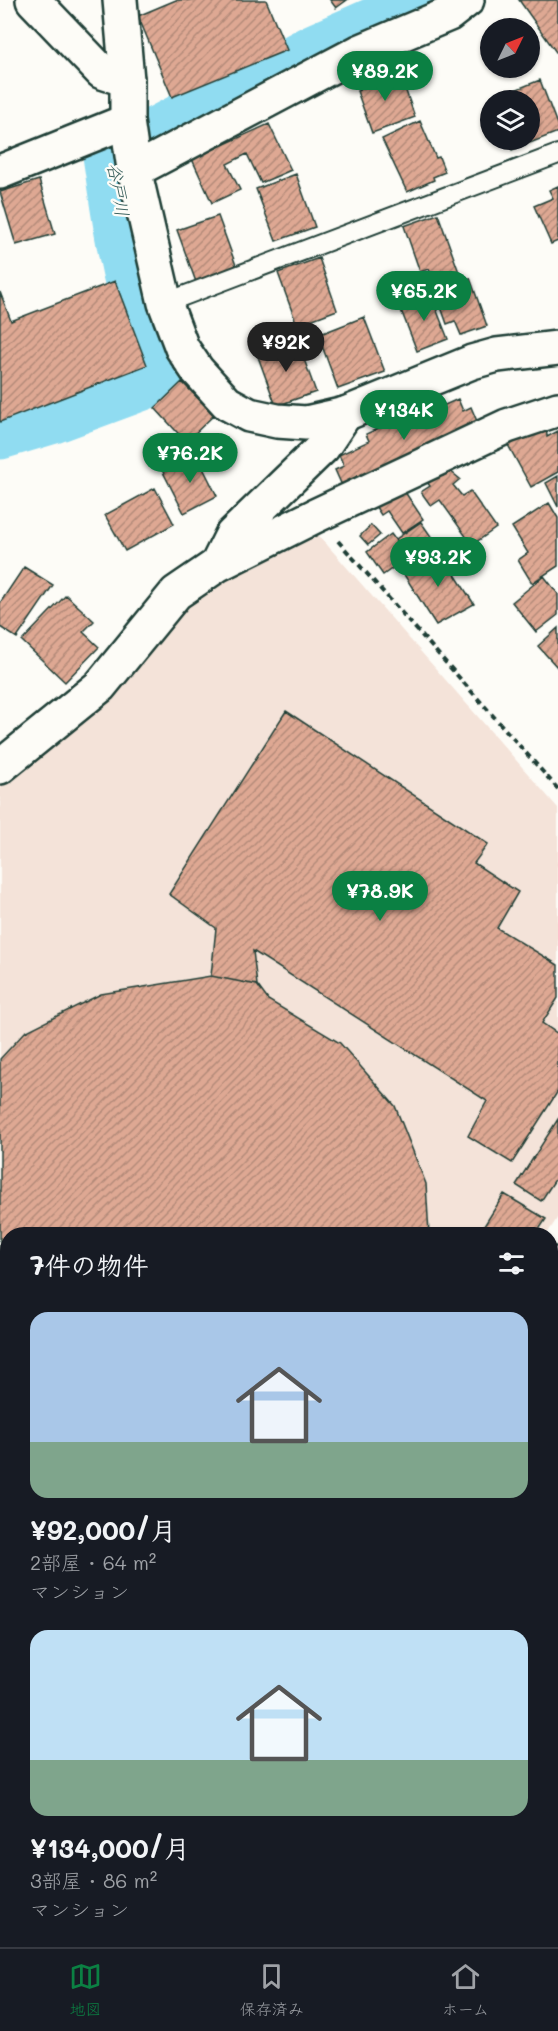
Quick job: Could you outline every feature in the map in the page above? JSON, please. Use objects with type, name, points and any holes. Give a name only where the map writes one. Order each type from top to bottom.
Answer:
[{"type":"street","points":[[33,0],[102,72],[127,80]]},
{"type":"street","points":[[120,0],[128,123],[134,170],[165,303],[182,348],[197,370],[227,402],[249,415],[276,421],[306,423],[345,414],[472,362],[497,355],[558,348]]},
{"type":"street","points":[[134,170],[359,52],[449,14],[467,0]]},
{"type":"street","points":[[0,172],[128,123]]},
{"type":"street","points":[[0,766],[99,686],[176,593],[217,565],[315,516],[507,426],[558,409]]},
{"type":"street","points":[[217,565],[232,535],[323,447],[345,414]]},
{"type":"lane","points":[[165,303],[558,154]]},
{"type":"path","points":[[315,516],[558,789]]},
{"type":"shaded area","points":[[314,530],[558,808],[558,1217],[552,1227],[0,1227],[0,785],[116,691],[197,589]]},
{"type":"building","points":[[176,0],[266,0],[287,50],[172,97],[138,16]]},
{"type":"building","points":[[330,0],[347,0],[336,8]]},
{"type":"building","points":[[519,0],[558,0],[558,55],[540,30],[540,18],[532,18]]},
{"type":"building","points":[[395,71],[396,75],[400,74],[415,117],[372,133],[357,91],[364,88],[361,83]]},
{"type":"building","points":[[540,80],[558,132],[540,139],[540,90],[515,90]]},
{"type":"building","points":[[420,121],[436,158],[439,157],[445,172],[433,177],[434,180],[407,192],[382,139]]},
{"type":"building","points":[[269,124],[291,170],[261,183],[247,154],[227,164],[240,190],[212,203],[192,159]]},
{"type":"building","points":[[296,174],[315,227],[276,241],[256,189]]},
{"type":"building","points":[[39,180],[55,234],[16,245],[0,192]]},
{"type":"building","points":[[558,186],[558,241],[551,244],[534,206],[553,198],[549,190]]},
{"type":"building","points":[[438,214],[460,275],[434,284],[429,269],[420,272],[404,226]]},
{"type":"building","points":[[218,216],[237,268],[196,282],[177,230]]},
{"type":"building","points":[[319,258],[337,310],[297,325],[278,273]]},
{"type":"building","points":[[470,278],[487,326],[461,335],[455,321],[447,324],[435,290]]},
{"type":"building","points":[[115,281],[147,365],[0,422],[0,292],[11,321]]},
{"type":"building","points":[[430,293],[448,339],[417,351],[399,305]]},
{"type":"building","points":[[364,317],[385,372],[338,389],[318,335]]},
{"type":"building","points":[[297,340],[316,392],[276,406],[257,354]]},
{"type":"building","points":[[182,382],[214,415],[186,442],[155,408]]},
{"type":"building","points":[[458,399],[463,411],[471,407],[479,426],[344,490],[335,470],[344,466],[339,455],[369,441],[366,434],[422,408],[425,414]]},
{"type":"building","points":[[546,422],[547,437],[558,431],[558,472],[531,487],[507,443]]},
{"type":"building","points":[[197,456],[217,496],[184,513],[163,472]]},
{"type":"building","points":[[449,470],[460,479],[453,485],[462,496],[470,491],[496,528],[472,545],[440,500],[431,506],[421,492],[430,486],[427,482],[441,473],[443,476]]},
{"type":"building","points":[[558,476],[558,507],[546,483]]},
{"type":"building","points":[[399,483],[423,519],[402,533],[387,511],[381,515],[372,501]]},
{"type":"building","points":[[155,488],[174,524],[125,551],[105,515]]},
{"type":"building","points":[[549,503],[558,518],[558,566],[532,583],[518,560],[528,553],[512,527]]},
{"type":"building","points":[[421,522],[437,545],[413,563],[396,539]]},
{"type":"building","points":[[371,525],[380,535],[368,545],[360,536]]},
{"type":"building","points":[[391,534],[408,557],[383,575],[367,552]]},
{"type":"building","points":[[440,551],[474,604],[436,625],[403,573]]},
{"type":"building","points":[[24,567],[53,585],[17,638],[0,627],[0,603]]},
{"type":"building","points":[[544,576],[558,594],[558,615],[536,632],[512,602]]},
{"type":"building","points":[[66,595],[94,621],[83,632],[99,647],[65,682],[22,641]]},
{"type":"building","points":[[558,628],[558,668],[538,646]]},
{"type":"building","points":[[286,711],[488,844],[474,863],[518,892],[497,928],[558,965],[558,998],[542,1023],[558,1034],[558,1091],[512,1163],[468,1136],[487,1101],[253,951],[257,985],[211,976],[216,928],[169,894]]},
{"type":"building","points":[[211,976],[257,985],[268,1000],[340,1043],[395,1106],[426,1184],[429,1227],[0,1227],[0,1059],[25,1032],[101,994]]},
{"type":"building","points":[[558,1119],[558,1175],[541,1201],[516,1185]]},
{"type":"building","points":[[504,1194],[546,1219],[541,1227],[483,1227]]},
{"type":"waterway","name":"谷戸川","points":[[0,431],[50,416],[150,379],[160,368],[132,276],[111,155],[157,135],[317,51],[433,0]]}]
